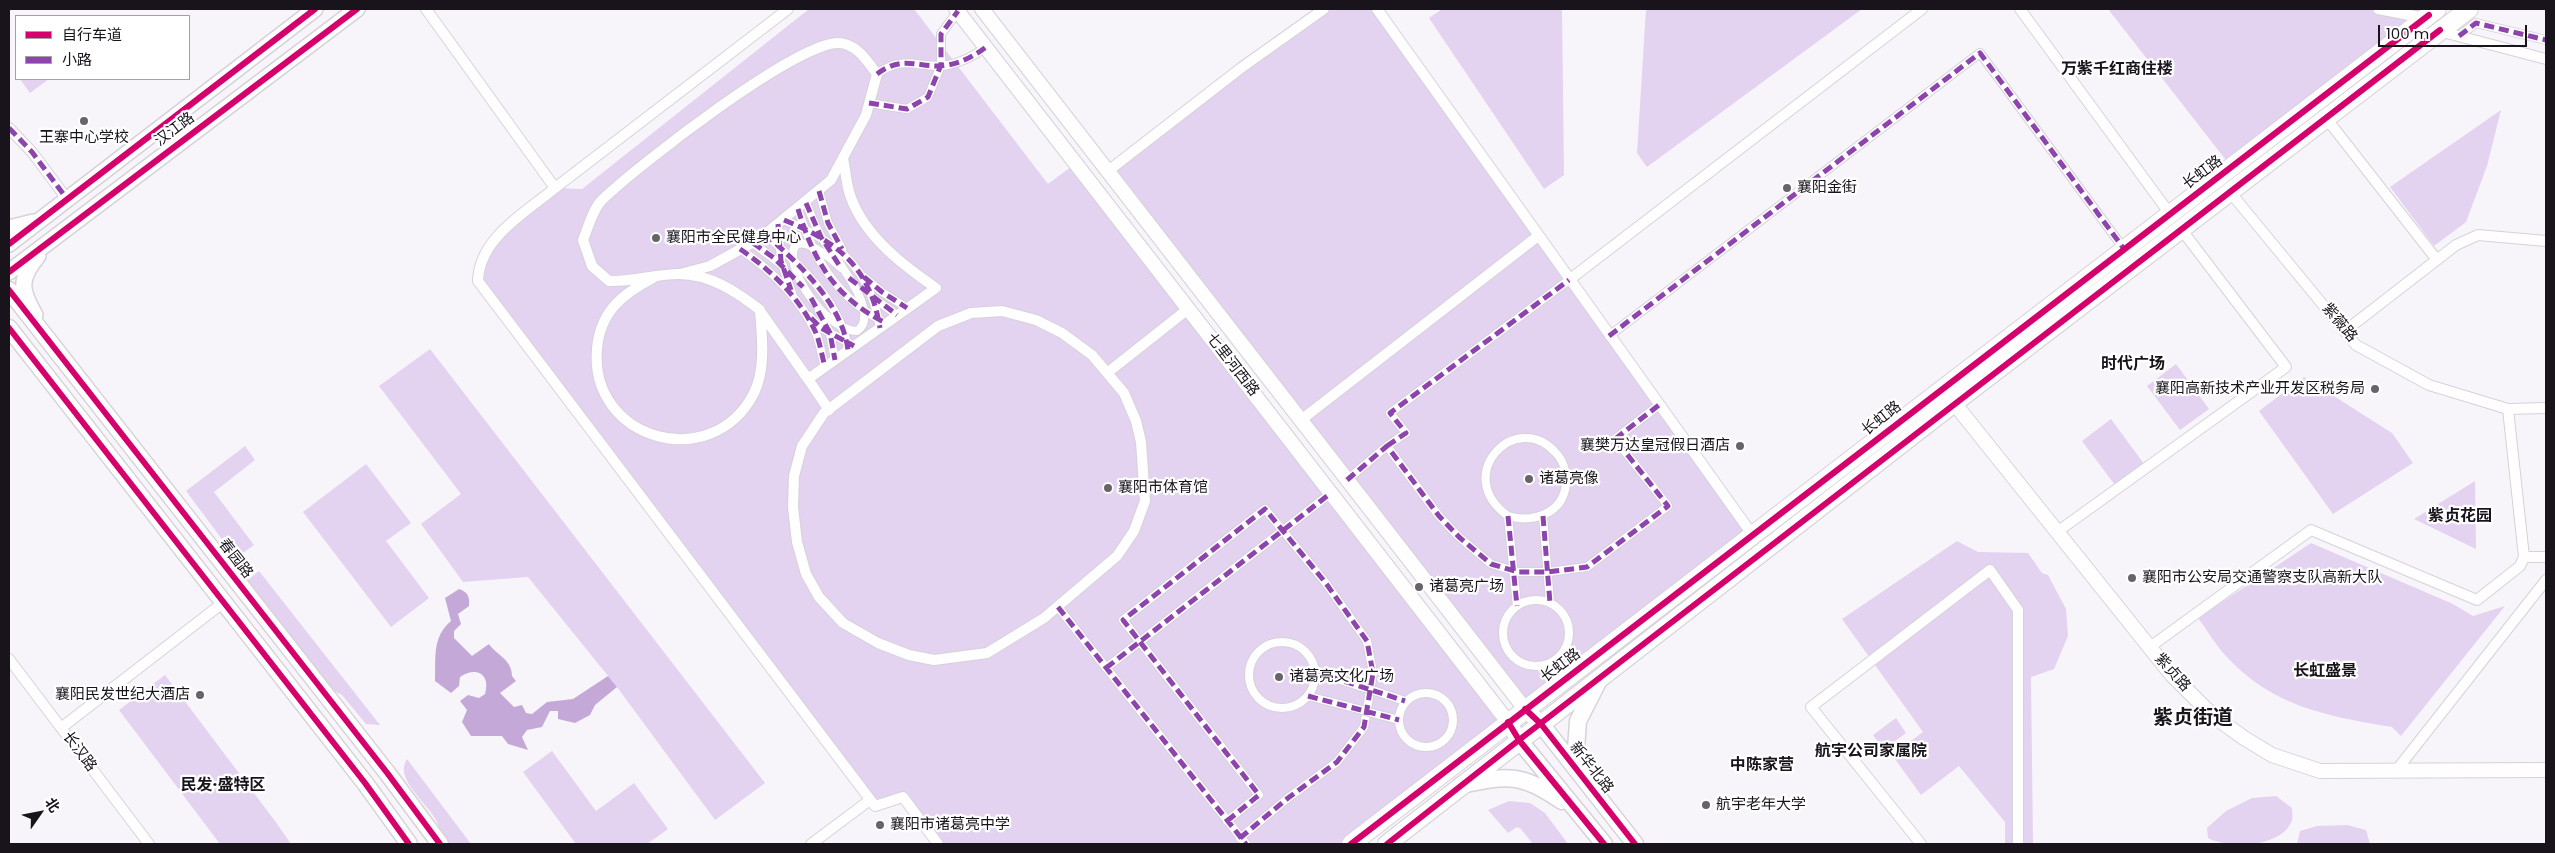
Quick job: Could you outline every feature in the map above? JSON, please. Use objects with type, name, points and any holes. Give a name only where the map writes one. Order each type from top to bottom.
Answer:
[{"type":"highway","name":"长虹路","points":[[1387,844],[1954,404],[2469,9]]},
{"type":"highway","name":"长虹路","points":[[1351,844],[2431,14]]},
{"type":"main road","name":"汉江路","points":[[9,244],[315,9]]},
{"type":"main road","name":"汉江路","points":[[9,272],[357,9]]},
{"type":"main road","points":[[9,228],[39,221]]},
{"type":"main road","points":[[47,339],[23,292],[28,268],[54,238]]},
{"type":"main road","name":"春园路","points":[[9,290],[382,766],[440,844]]},
{"type":"main road","points":[[9,328],[365,783],[409,844]]},
{"type":"main road","points":[[9,336],[25,349]]},
{"type":"main road","points":[[1597,796],[1576,749],[1578,721],[1600,678]]},
{"type":"main road","name":"新华北路","points":[[1525,709],[1541,724],[1635,844]]},
{"type":"main road","points":[[1508,722],[1519,740],[1604,844]]},
{"type":"main road","points":[[1462,785],[1503,776],[1536,784],[1577,811]]},
{"type":"street","points":[[426,9],[555,188]]},
{"type":"street","points":[[788,9],[555,188],[488,247],[478,267],[478,281],[874,806],[903,797],[938,844]]},
{"type":"street","name":"七里河西路","points":[[982,9],[1525,709]]},
{"type":"street","points":[[1108,171],[1241,68],[1324,9]]},
{"type":"street","points":[[1377,9],[1752,534]]},
{"type":"street","points":[[1347,480],[1387,446],[1406,433],[1390,413],[1569,280],[1922,9]]},
{"type":"street","points":[[2020,9],[2170,214]]},
{"type":"street","points":[[2378,9],[2431,14]]},
{"type":"street","points":[[869,102],[908,109],[928,97],[941,65],[941,34],[957,10]]},
{"type":"street","name":"七里河西路","points":[[957,10],[1508,722]]},
{"type":"street","points":[[2459,36],[2476,23],[2546,40]]},
{"type":"street","points":[[2440,30],[2546,59]]},
{"type":"street","points":[[877,74],[860,52],[840,43],[814,48],[720,105],[601,200],[583,240],[592,266],[609,281],[653,278],[680,274],[710,266],[740,250],[802,206],[831,180],[866,115],[877,74],[889,65],[911,62],[941,65],[969,60],[986,47]]},
{"type":"street","points":[[1609,336],[1980,54],[2124,249]]},
{"type":"street","points":[[2326,118],[2436,260]]},
{"type":"street","points":[[9,128],[32,152],[67,199]]},
{"type":"street","points":[[808,378],[835,360],[850,346],[936,288],[907,269],[885,248],[865,224],[848,190],[844,158]]},
{"type":"street","points":[[819,191],[828,223],[846,255],[882,292],[907,308]]},
{"type":"street","name":"紫薇路","points":[[2230,192],[2356,345],[2429,385],[2508,409],[2546,408]]},
{"type":"street","points":[[802,206],[804,228],[811,246],[834,284],[849,300],[882,324]]},
{"type":"street","points":[[802,206],[849,278],[871,297],[897,315]]},
{"type":"street","points":[[781,222],[804,228],[821,237],[846,255]]},
{"type":"street","points":[[781,222],[780,247],[783,266],[793,297]]},
{"type":"street","points":[[2057,532],[2286,367],[2181,229]]},
{"type":"street","points":[[765,234],[794,260],[816,284],[842,327],[850,346]]},
{"type":"street","points":[[2344,331],[2456,245],[2478,235],[2546,242]]},
{"type":"street","points":[[1301,420],[1538,236]]},
{"type":"street","points":[[752,242],[783,266],[824,313],[842,327],[857,331],[863,325],[865,312],[849,278]]},
{"type":"street","points":[[803,287],[792,253],[795,247],[800,244],[811,246],[828,255],[841,268]]},
{"type":"street","points":[[740,250],[764,266],[821,328],[850,346]]},
{"type":"street","points":[[854,265],[871,297],[882,324]]},
{"type":"street","points":[[680,274],[706,279],[734,290],[760,310],[829,410]]},
{"type":"street","points":[[653,278],[628,291],[610,310],[598,335],[596,362],[602,389],[617,412],[638,430],[664,439],[691,440],[717,431],[739,414],[754,392],[761,365],[763,344],[760,310]]},
{"type":"street","points":[[811,298],[830,333],[835,360]]},
{"type":"street","points":[[801,307],[816,333],[825,367]]},
{"type":"street","points":[[1107,373],[1188,309]]},
{"type":"street","points":[[1002,311],[1036,320],[1062,333],[1092,355],[1107,373],[1124,393],[1136,421],[1145,474],[1145,501],[1134,531],[1117,556],[1058,607],[987,653],[934,660],[909,655],[878,643],[844,623],[819,597],[806,574],[797,542],[793,507],[794,476],[802,446],[829,410],[938,326],[971,313],[1002,311]]},
{"type":"street","name":"紫贞路","points":[[1954,404],[2171,674],[2212,714],[2244,738],[2272,755],[2320,771],[2546,770]]},
{"type":"street","points":[[1387,446],[1439,516],[1491,564],[1513,570],[1548,572],[1587,567],[1668,506],[1614,439],[1659,405]]},
{"type":"street","points":[[2150,648],[2311,530],[2477,600],[2520,566],[2524,557],[2508,409]]},
{"type":"street","points":[[1521,439],[1541,442],[1551,448],[1564,466],[1566,476],[1564,491],[1554,508],[1542,516],[1531,520],[1508,516],[1490,499],[1485,477],[1493,454],[1502,446],[1521,439]]},
{"type":"street","points":[[1106,668],[1331,493]]},
{"type":"street","points":[[1058,607],[1243,841],[1288,798],[1337,762],[1364,727],[1372,673],[1367,640],[1325,582],[1265,510],[1123,620],[1259,795],[1227,820]]},
{"type":"street","points":[[1508,516],[1517,606]]},
{"type":"street","points":[[1542,516],[1550,603]]},
{"type":"street","points":[[2524,557],[2546,557]]},
{"type":"street","points":[[1921,844],[1811,707],[1990,570],[2018,610],[2018,844]]},
{"type":"street","points":[[2395,772],[2546,580]]},
{"type":"street","points":[[1533,600],[1550,603],[1563,614],[1567,623],[1567,643],[1558,658],[1535,666],[1524,664],[1515,658],[1506,646],[1504,626],[1508,616],[1517,606],[1533,600]]},
{"type":"street","points":[[61,728],[224,602]]},
{"type":"street","points":[[1279,642],[1288,642],[1304,649],[1310,656],[1316,672],[1313,689],[1308,696],[1302,702],[1286,708],[1269,705],[1255,694],[1249,678],[1252,661],[1263,648],[1279,642]]},
{"type":"street","name":"长汉路","points":[[9,659],[149,844]]},
{"type":"street","points":[[1316,672],[1405,702]]},
{"type":"street","points":[[1426,692],[1441,697],[1447,703],[1453,717],[1450,732],[1439,744],[1424,747],[1416,745],[1404,735],[1399,720],[1405,702],[1419,693],[1426,692]]},
{"type":"street","points":[[1308,696],[1399,720]]},
{"type":"street","points":[[811,844],[870,800]]},
{"type":"shaded area","points":[[809,9],[914,9],[1048,184],[1080,160],[1508,722],[1351,844],[938,844],[903,797],[875,806],[478,281],[488,247],[555,188],[582,189]]},
{"type":"shaded area","points":[[1324,9],[1377,9],[1752,534],[1525,709],[1108,171]]},
{"type":"shaded area","points":[[1442,9],[1562,9],[1564,175],[1544,189],[1429,18]]},
{"type":"shaded area","points":[[1646,9],[1862,9],[1647,167],[1637,153]]},
{"type":"shaded area","points":[[2108,9],[2437,9],[2229,164]]},
{"type":"shaded area","points":[[21,80],[48,80],[30,93]]},
{"type":"shaded area","points":[[2501,110],[2487,166],[2466,222],[2434,246],[2390,187]]},
{"type":"shaded area","points":[[430,349],[765,783],[715,820],[617,687],[528,577],[463,582],[421,524],[461,494],[379,386]]},
{"type":"shaded area","points":[[2176,364],[2209,409],[2180,430],[2147,386]]},
{"type":"shaded area","points":[[2304,377],[2392,433],[2413,463],[2333,514],[2259,411]]},
{"type":"shaded area","points":[[2111,419],[2144,464],[2115,485],[2082,441]]},
{"type":"shaded area","points":[[245,446],[255,460],[214,492],[254,545],[236,558],[186,491]]},
{"type":"shaded area","points":[[366,464],[411,523],[386,541],[429,598],[391,627],[303,512]]},
{"type":"shaded area","points":[[2475,481],[2476,549],[2414,519]]},
{"type":"shaded area","points":[[1957,541],[1978,552],[2028,553],[2042,573],[2048,575],[2066,609],[2068,636],[2054,669],[2031,677],[2033,844],[2005,844],[2005,822],[1959,766],[1921,795],[1892,755],[1923,732],[1842,619]]},
{"type":"shaded area","points":[[2311,543],[2453,604],[2473,616],[2505,606],[2401,736],[2392,727],[2323,713],[2281,698],[2262,687],[2243,673],[2225,655],[2198,618]]},
{"type":"shaded area","points":[[259,571],[380,725],[366,724],[342,695],[316,682],[240,586]]},
{"type":"shaded area","points":[[459,589],[468,595],[469,606],[458,614],[461,624],[454,631],[454,638],[472,656],[489,644],[507,661],[512,676],[516,681],[500,693],[514,707],[522,705],[526,713],[532,714],[547,702],[573,699],[608,676],[617,687],[595,705],[590,715],[575,723],[558,719],[558,711],[550,711],[542,727],[527,730],[522,737],[528,750],[508,744],[502,736],[471,736],[462,722],[467,710],[460,701],[468,695],[479,698],[485,694],[486,681],[484,677],[477,672],[466,674],[460,677],[459,686],[451,693],[435,681],[436,648],[441,634],[451,621],[445,598]]},
{"type":"shaded area","points":[[165,675],[291,844],[220,844],[119,710]]},
{"type":"shaded area","points":[[1896,718],[1906,733],[1883,750],[1873,735]]},
{"type":"shaded area","points":[[552,751],[596,811],[634,783],[668,829],[647,844],[576,844],[523,772]]},
{"type":"shaded area","points":[[407,759],[471,844],[440,844],[437,822],[408,783],[404,767]]},
{"type":"shaded area","points":[[2276,796],[2292,808],[2292,820],[2287,829],[2278,836],[2267,841],[2241,845],[2217,842],[2208,838],[2207,828],[2226,811],[2252,798]]},
{"type":"shaded area","points":[[1509,801],[1530,803],[1545,813],[1568,844],[1533,844],[1521,829],[1517,827],[1508,833],[1488,810]]},
{"type":"shaded area","points":[[2347,825],[2366,830],[2370,844],[2297,844],[2300,831],[2317,826]]},
{"type":"marked path","points":[[869,103],[907,109],[928,97],[941,65],[941,34],[958,11]]},
{"type":"marked path","points":[[2459,36],[2476,23],[2546,40]]},
{"type":"marked path","points":[[877,74],[896,64],[929,66],[953,64],[968,58],[986,47]]},
{"type":"marked path","points":[[1609,336],[1980,53],[2124,249]]},
{"type":"marked path","points":[[9,128],[32,152],[67,199]]},
{"type":"marked path","points":[[819,191],[828,223],[842,249]]},
{"type":"marked path","points":[[806,203],[821,237],[841,268]]},
{"type":"marked path","points":[[798,209],[811,246],[829,276],[853,302],[886,323]]},
{"type":"marked path","points":[[784,220],[820,238],[848,259],[868,288],[880,328]]},
{"type":"marked path","points":[[778,224],[781,261],[791,290]]},
{"type":"marked path","points":[[765,234],[805,271],[828,301],[844,333],[848,350]]},
{"type":"marked path","points":[[753,243],[774,258],[803,287]]},
{"type":"marked path","points":[[740,249],[763,266],[784,286],[802,308],[816,333],[825,367]]},
{"type":"marked path","points":[[864,277],[882,292],[907,308]]},
{"type":"marked path","points":[[849,278],[897,315]]},
{"type":"marked path","points":[[1387,446],[1406,433],[1390,413],[1569,280]]},
{"type":"marked path","points":[[811,298],[830,333],[835,360]]},
{"type":"marked path","points":[[811,318],[821,328],[854,346]]},
{"type":"marked path","points":[[1347,480],[1387,446],[1439,516],[1459,537],[1491,564],[1518,572],[1548,572],[1587,567],[1668,506],[1615,439],[1659,405]]},
{"type":"marked path","points":[[1106,668],[1331,493]]},
{"type":"marked path","points":[[1227,821],[1259,795],[1123,620],[1265,509],[1325,582],[1367,641],[1373,673],[1364,727],[1337,762],[1288,798],[1240,838]]},
{"type":"marked path","points":[[1508,516],[1517,606]]},
{"type":"marked path","points":[[1543,516],[1550,603]]},
{"type":"marked path","points":[[1058,607],[1246,844]]},
{"type":"marked path","points":[[1316,672],[1405,701]]},
{"type":"marked path","points":[[1308,696],[1399,720]]},
{"type":"cycle path","points":[[9,244],[315,9]]},
{"type":"cycle path","points":[[9,272],[357,9]]},
{"type":"cycle path","points":[[1351,844],[2429,15]]},
{"type":"cycle path","points":[[1387,844],[1519,740],[2440,30]]},
{"type":"cycle path","points":[[9,290],[388,774],[440,844]]},
{"type":"cycle path","points":[[9,328],[365,783],[409,844]]},
{"type":"cycle path","points":[[1525,709],[1541,724],[1635,844]]},
{"type":"cycle path","points":[[1508,722],[1519,740],[1604,844]]},
{"type":"place","name":"王寨中心学校","points":[[84,121]]},
{"type":"place","name":"襄阳金街","points":[[1787,188]]},
{"type":"place","name":"襄阳市全民健身中心","points":[[656,238]]},
{"type":"place","name":"襄阳高新技术产业开发区税务局","points":[[2375,389]]},
{"type":"place","name":"襄樊万达皇冠假日酒店","points":[[1740,446]]},
{"type":"place","name":"诸葛亮像","points":[[1529,479]]},
{"type":"place","name":"襄阳市体育馆","points":[[1108,488]]},
{"type":"place","name":"襄阳市公安局交通警察支队高新大队","points":[[2132,578]]},
{"type":"place","name":"诸葛亮广场","points":[[1419,587]]},
{"type":"place","name":"诸葛亮文化广场","points":[[1279,677]]},
{"type":"place","name":"襄阳民发世纪大酒店","points":[[200,695]]},
{"type":"place","name":"航宇老年大学","points":[[1706,805]]},
{"type":"place","name":"襄阳市诸葛亮中学","points":[[880,825]]},
{"type":"district","name":"万紫千红商住楼","points":[[2117,70]]},
{"type":"district","name":"时代广场","points":[[2133,365]]},
{"type":"district","name":"紫贞花园","points":[[2460,517]]},
{"type":"district","name":"长虹盛景","points":[[2325,672]]},
{"type":"district","name":"紫贞街道","points":[[2193,719]]},
{"type":"district","name":"航宇公司家属院","points":[[1871,752]]},
{"type":"district","name":"中陈家营","points":[[1762,766]]},
{"type":"district","name":"民发·盛特区","points":[[223,786]]}]
